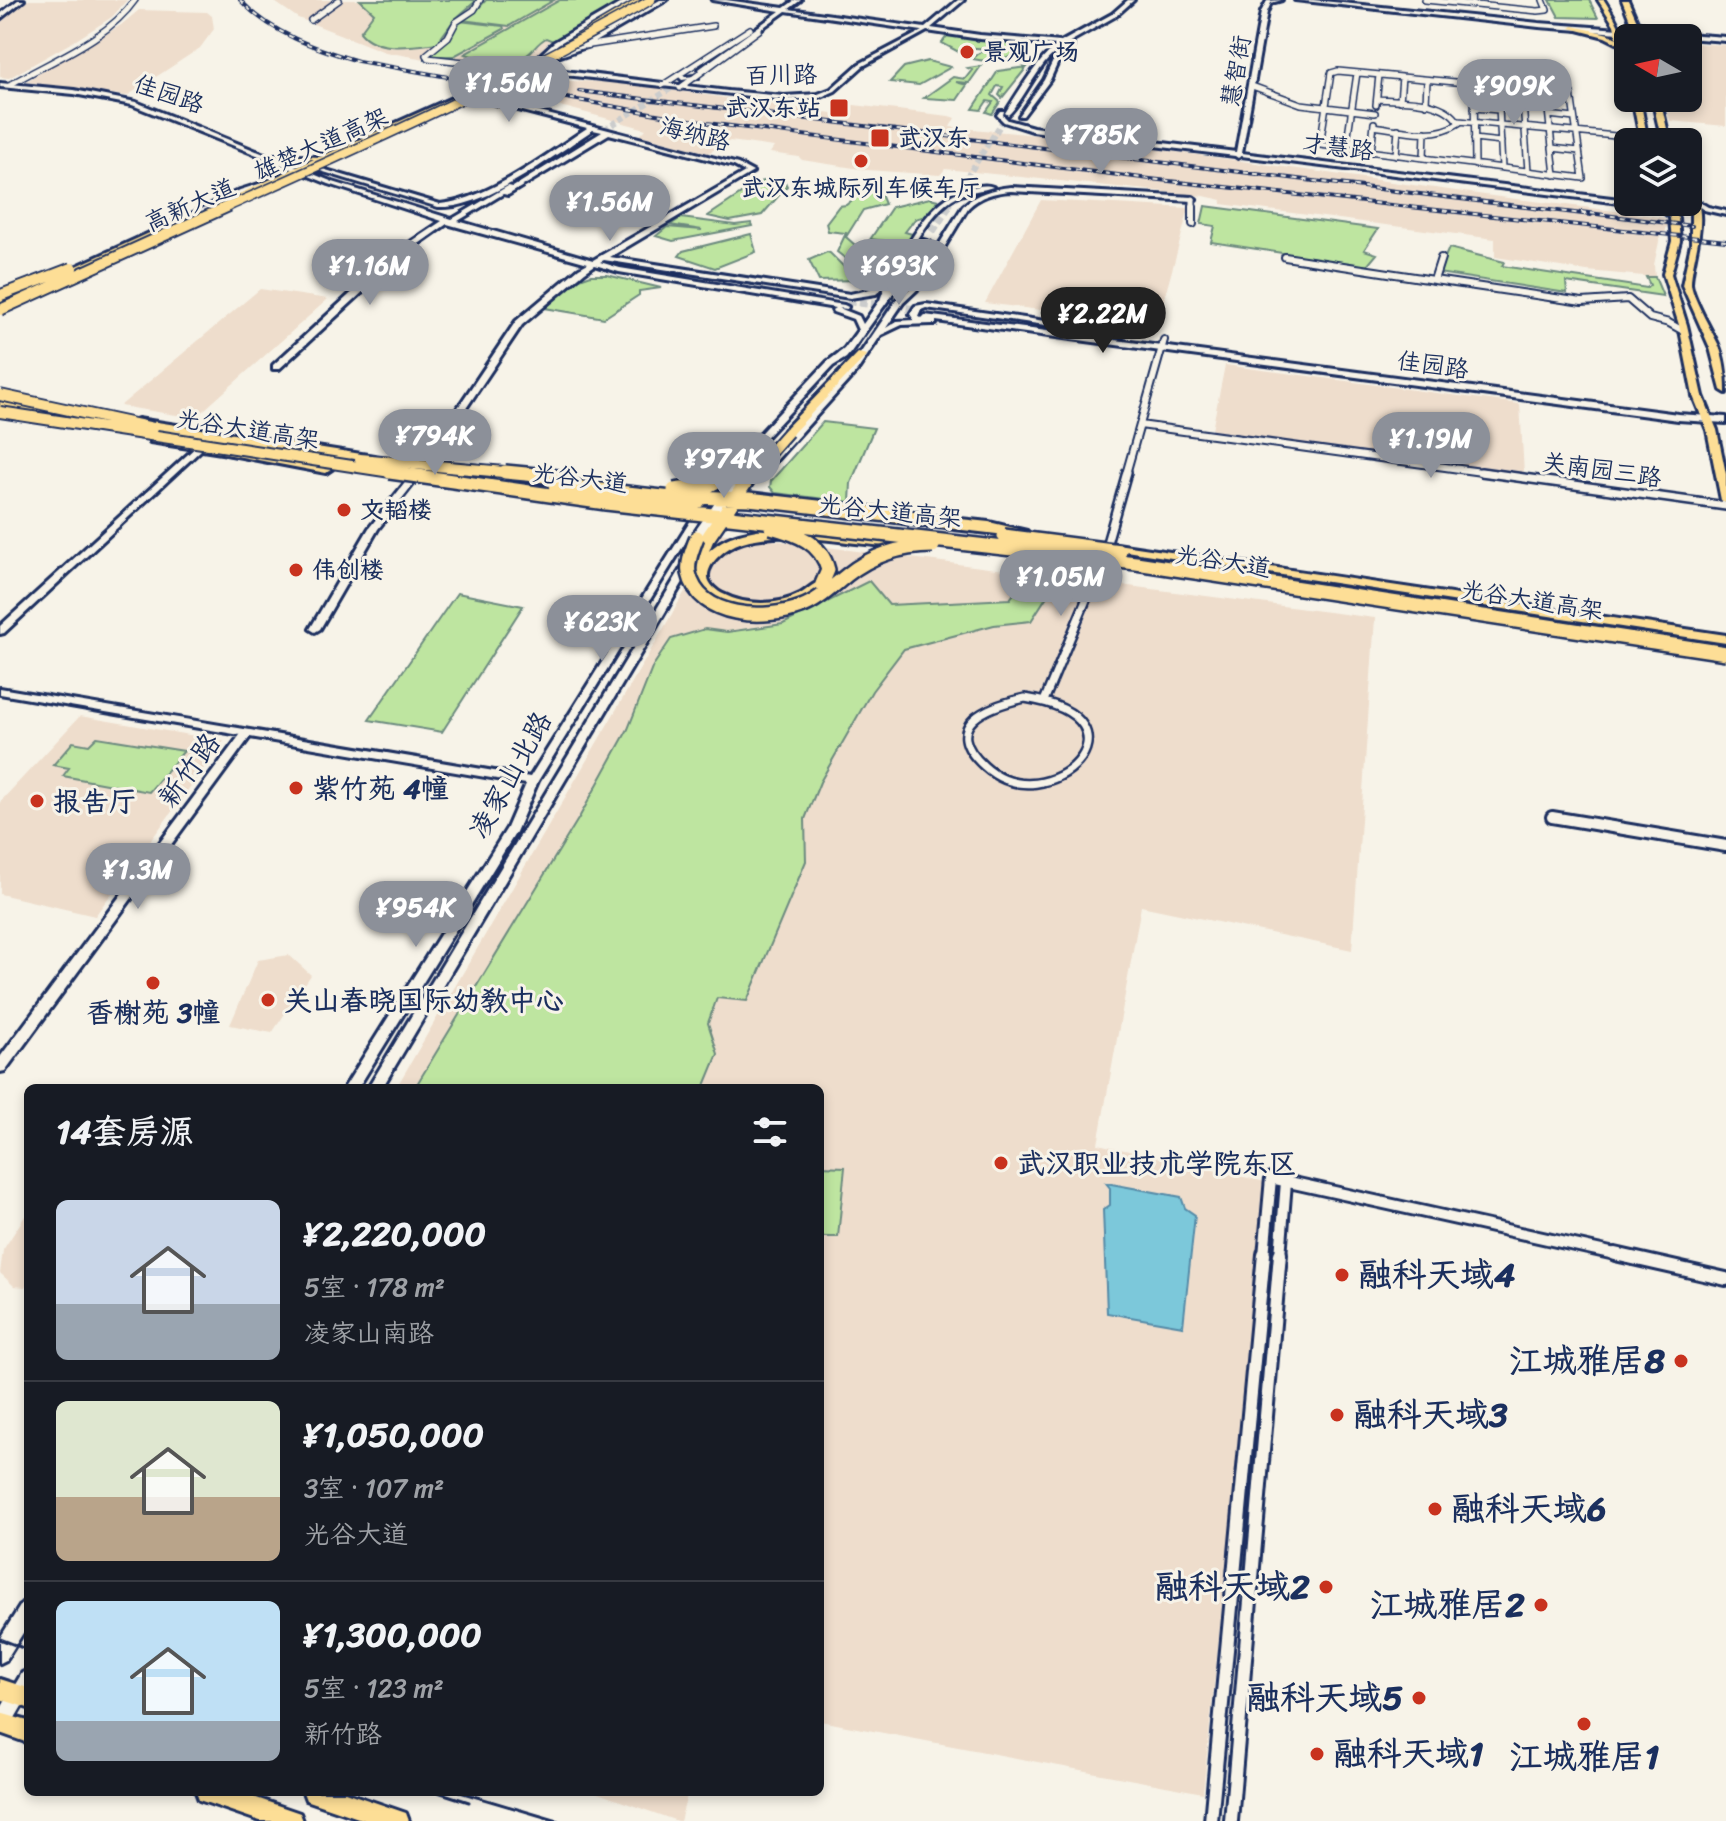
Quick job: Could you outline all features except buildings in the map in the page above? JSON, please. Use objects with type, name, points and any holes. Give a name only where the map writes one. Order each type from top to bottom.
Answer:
[{"type":"highway","points":[[549,55],[631,0]]},
{"type":"highway","name":"雄楚大道高架","points":[[162,234],[549,55],[641,0]]},
{"type":"highway","name":"雄楚大道高架","points":[[162,234],[428,118],[584,43],[657,0]]},
{"type":"highway","points":[[0,300],[162,234]]},
{"type":"highway","points":[[0,312],[95,273],[162,234]]},
{"type":"highway","points":[[667,510],[758,524],[796,535],[820,550],[828,570],[822,584],[807,597],[773,607],[750,607],[727,602],[710,592],[700,577],[701,551],[717,522],[744,482],[862,355]]},
{"type":"highway","points":[[0,395],[153,428]]},
{"type":"highway","name":"光谷大道高架","points":[[0,403],[346,458],[1076,544],[1726,642]]},
{"type":"highway","name":"光谷大道高架","points":[[0,416],[606,503],[949,539],[1136,563],[1726,655]]},
{"type":"highway","points":[[346,458],[683,490],[723,482],[758,451]]},
{"type":"highway","points":[[230,452],[443,486],[606,503]]},
{"type":"highway","points":[[653,496],[749,499],[989,526],[1025,535]]},
{"type":"highway","points":[[700,577],[711,553],[735,538],[780,533],[894,543],[934,539]]},
{"type":"highway","points":[[697,537],[688,569],[693,586],[710,602],[725,609],[753,614],[777,613],[802,607],[872,558],[908,547],[1043,552]]},
{"type":"main road","points":[[0,14],[14,0]]},
{"type":"main road","points":[[0,14],[21,0]]},
{"type":"main road","points":[[509,72],[521,71],[657,0]]},
{"type":"main road","points":[[549,55],[615,30],[657,0]]},
{"type":"main road","points":[[715,0],[783,8],[800,0]]},
{"type":"main road","points":[[736,0],[886,24],[1069,44]]},
{"type":"main road","points":[[760,4],[790,0]]},
{"type":"main road","points":[[790,0],[768,20],[759,30],[699,69],[750,29],[768,20],[788,14],[814,13],[1069,44]]},
{"type":"main road","points":[[800,0],[797,3],[800,8],[814,13]]},
{"type":"main road","name":"百川路","points":[[844,68],[924,28],[954,0]]},
{"type":"main road","name":"百川路","points":[[537,62],[547,69],[682,87],[801,98],[826,94],[861,65],[924,28],[961,0]]},
{"type":"main road","points":[[1011,113],[1047,57],[1134,0]]},
{"type":"main road","name":"慧智街","points":[[1237,155],[1263,0]]},
{"type":"main road","name":"慧智街","points":[[1237,155],[1264,12],[1269,2],[1279,0]]},
{"type":"main road","points":[[1298,0],[1614,29]]},
{"type":"main road","points":[[1339,0],[1573,28],[1614,30]]},
{"type":"main road","points":[[1601,0],[1616,24]]},
{"type":"main road","points":[[1625,0],[1633,22],[1637,24]]},
{"type":"main road","points":[[748,5],[766,9],[768,20]]},
{"type":"main road","points":[[951,9],[939,25],[957,32]]},
{"type":"main road","points":[[1585,25],[1608,23],[1611,12]]},
{"type":"main road","points":[[895,23],[921,22],[935,16]]},
{"type":"main road","points":[[886,24],[904,30],[906,33],[903,37]]},
{"type":"main road","points":[[1573,28],[1614,39]]},
{"type":"main road","points":[[1702,36],[1726,37]]},
{"type":"main road","points":[[1026,41],[1046,46],[1047,57]]},
{"type":"main road","points":[[1011,113],[1069,44]]},
{"type":"main road","name":"百川路","points":[[521,71],[548,71],[665,84]]},
{"type":"main road","points":[[680,75],[684,79],[695,78]]},
{"type":"main road","name":"百川路","points":[[682,87],[802,94],[822,89],[835,75],[833,83],[843,80]]},
{"type":"main road","name":"佳园路","points":[[0,84],[91,92],[132,100],[275,157]]},
{"type":"main road","name":"佳园路","points":[[0,84],[74,92],[134,103],[308,169]]},
{"type":"main road","name":"高新大道","points":[[162,234],[265,184],[397,133],[474,96]]},
{"type":"main road","name":"高新大道","points":[[0,312],[308,169],[337,151],[474,96]]},
{"type":"main road","name":"海纳路","points":[[315,629],[374,528],[423,466],[519,323],[597,259],[750,172],[736,165],[589,129],[474,96]]},
{"type":"main road","name":"才慧路","points":[[1614,198],[1237,155],[1035,127],[1011,113],[1000,115],[1006,121],[1032,129],[1237,155],[1645,204],[1664,210],[1674,218]]},
{"type":"main road","points":[[475,199],[589,129]]},
{"type":"main road","points":[[386,130],[384,135],[397,133]]},
{"type":"main road","points":[[453,219],[489,202],[605,133]]},
{"type":"main road","points":[[577,138],[588,138],[590,142]]},
{"type":"main road","points":[[265,184],[279,172],[275,157],[311,158],[337,151]]},
{"type":"main road","points":[[278,368],[403,255],[499,189],[563,152],[489,202]]},
{"type":"main road","points":[[308,169],[440,206],[462,205],[499,189]]},
{"type":"main road","points":[[308,169],[453,219],[597,259],[637,274],[715,293],[845,304],[873,292],[892,276]]},
{"type":"main road","points":[[883,299],[892,276],[939,207],[960,193],[1004,186],[1193,199]]},
{"type":"main road","points":[[724,477],[727,484],[738,486],[760,473],[829,400],[900,301],[917,286],[962,211],[980,196],[1006,189],[1193,199]]},
{"type":"main road","points":[[939,207],[953,204],[962,211]]},
{"type":"main road","points":[[1702,206],[1723,213]]},
{"type":"main road","points":[[1723,213],[1705,212],[1693,218],[1695,253],[1694,262],[1688,268],[1686,285],[1715,348],[1726,390]]},
{"type":"main road","points":[[1674,218],[1676,241],[1667,274],[1685,332],[1726,503]]},
{"type":"main road","points":[[512,829],[536,806],[697,537],[758,451],[822,384],[936,232],[902,291],[900,301]]},
{"type":"main road","points":[[597,259],[632,260],[845,304],[862,331]]},
{"type":"main road","points":[[917,286],[918,297],[929,314],[1162,346]]},
{"type":"main road","points":[[877,336],[900,323],[929,314],[1122,334],[1162,346]]},
{"type":"main road","name":"佳园路","points":[[1162,346],[1726,418]]},
{"type":"main road","name":"凌家山北路","points":[[353,1084],[512,829],[533,781],[707,498],[820,375],[848,350]]},
{"type":"main road","name":"光谷大道","points":[[0,403],[423,466],[1106,545],[1726,642]]},
{"type":"main road","points":[[0,631],[192,445]]},
{"type":"main road","name":"光谷大道","points":[[192,445],[414,478],[934,539],[1726,655]]},
{"type":"main road","points":[[377,1084],[727,501],[744,483]]},
{"type":"main road","points":[[0,691],[533,781]]},
{"type":"main road","name":"新竹路","points":[[0,1067],[246,734]]},
{"type":"main road","points":[[0,1654],[24,1615]]},
{"type":"main road","points":[[19,1690],[1,1723],[24,1731]]},
{"type":"main road","points":[[219,1796],[292,1821]]},
{"type":"main road","points":[[326,1796],[398,1821]]},
{"type":"street","points":[[11,84],[108,26],[127,12],[135,0]]},
{"type":"street","points":[[311,20],[339,0]]},
{"type":"street","points":[[480,0],[474,10],[456,22],[448,37],[426,55],[428,58],[521,71]]},
{"type":"street","points":[[1425,0],[1547,10],[1543,0]]},
{"type":"street","points":[[1511,0],[1515,9]]},
{"type":"street","points":[[584,43],[713,26]]},
{"type":"street","points":[[665,84],[750,29]]},
{"type":"street","points":[[615,30],[628,37]]},
{"type":"street","points":[[682,87],[759,30]]},
{"type":"street","points":[[1331,73],[1379,75],[1571,93],[1583,178],[1320,145],[1331,73]]},
{"type":"street","points":[[1346,148],[1357,73]]},
{"type":"street","points":[[1371,152],[1379,75]]},
{"type":"street","points":[[1400,101],[1402,77]]},
{"type":"street","points":[[1426,104],[1427,80]]},
{"type":"street","points":[[1474,84],[1475,165]]},
{"type":"street","points":[[1252,86],[1295,103],[1375,113]]},
{"type":"street","points":[[1498,86],[1502,168]]},
{"type":"street","points":[[1522,89],[1528,171]]},
{"type":"street","points":[[1546,91],[1555,175]]},
{"type":"street","points":[[1377,99],[1426,104],[1450,111],[1459,121]]},
{"type":"street","points":[[1474,108],[1499,110]]},
{"type":"street","points":[[1549,115],[1574,118]]},
{"type":"street","points":[[1374,126],[1425,132],[1449,129],[1459,121],[1614,136]]},
{"type":"street","points":[[1396,155],[1398,129]]},
{"type":"street","points":[[1424,158],[1425,132]]},
{"type":"street","points":[[1474,139],[1501,142]]},
{"type":"street","points":[[1552,148],[1579,151]]},
{"type":"street","points":[[1193,199],[1193,224]]},
{"type":"street","points":[[1285,257],[1582,302],[1628,299],[1650,318],[1669,323],[1685,332]]},
{"type":"street","points":[[1434,280],[1441,258]]},
{"type":"street","points":[[1044,701],[1101,564],[1162,346]]},
{"type":"street","name":"关南园三路","points":[[1140,425],[1726,503]]},
{"type":"street","points":[[1006,700],[1044,701],[1063,707],[1078,718],[1087,732],[1090,746],[1085,760],[1064,776],[1034,782],[1013,781],[979,764],[969,752],[965,739],[968,726],[976,714],[1006,700]]},
{"type":"street","points":[[1552,817],[1726,846]]},
{"type":"street","points":[[1211,1821],[1271,1178],[1726,1279]]},
{"type":"street","points":[[1231,1821],[1286,1182]]},
{"type":"shaded area","points":[[26,0],[127,0],[112,17],[76,40],[9,78],[0,77],[0,19]]},
{"type":"shaded area","points":[[272,0],[624,0],[549,42],[539,52],[499,72],[385,52],[298,18]]},
{"type":"shaded area","points":[[139,10],[207,12],[212,16],[214,29],[200,48],[127,96],[25,82],[121,25]]},
{"type":"shaded area","points":[[1702,44],[1726,45],[1726,126],[1670,121],[1668,112],[1702,112]]},
{"type":"shaded area","points":[[538,73],[569,78],[567,80],[571,81],[614,82],[839,114],[847,105],[854,105],[949,116],[955,118],[950,127],[1040,133],[1614,211],[1614,216],[1652,216],[1664,218],[1668,226],[1666,232],[1661,232],[1654,265],[1655,277],[1587,271],[1495,257],[1495,239],[1221,204],[1222,200],[1204,196],[945,169],[940,175],[867,170],[802,160],[770,153],[774,147],[730,141],[708,153],[640,135],[646,129],[568,108],[492,93],[527,75]]},
{"type":"shaded area","points":[[1041,200],[1189,208],[1157,325],[985,303]]},
{"type":"shaded area","points":[[260,289],[328,299],[195,418],[120,406]]},
{"type":"shaded area","points":[[1225,365],[1520,404],[1524,474],[1212,430]]},
{"type":"shaded area","name":"武汉职业技术学院东区","points":[[719,533],[1375,618],[1352,950],[1141,906],[1098,1144],[1266,1182],[1203,1793],[824,1722],[824,1084],[398,1084]]},
{"type":"shaded area","points":[[80,716],[224,741],[95,916],[0,894],[0,802]]},
{"type":"shaded area","name":"关山春晓国际幼教中心","points":[[289,955],[311,975],[272,1033],[230,1025],[258,960]]},
{"type":"shaded area","points":[[24,1218],[24,1287],[14,1286],[0,1273],[3,1250]]},
{"type":"shaded area","points":[[606,1796],[687,1796],[680,1821]]},
{"type":"green space","points":[[360,0],[477,0],[454,20],[437,43],[386,46],[367,39],[360,32],[374,13]]},
{"type":"green space","points":[[486,0],[554,0],[509,26],[462,20]]},
{"type":"green space","points":[[560,0],[624,0],[553,41],[546,38],[520,59],[496,62],[465,54]]},
{"type":"green space","points":[[1550,0],[1589,0],[1598,18],[1559,17]]},
{"type":"green space","points":[[459,21],[503,26],[504,29],[454,56],[432,56],[434,49],[451,37]]},
{"type":"green space","points":[[947,36],[1019,43],[1024,47],[1008,58],[973,59],[988,49],[964,47],[961,50],[966,56],[942,43]]},
{"type":"green space","points":[[928,61],[951,67],[919,85],[890,82],[904,67]]},
{"type":"green space","points":[[981,66],[969,83],[956,82],[967,85],[957,100],[924,98],[953,77],[965,79],[972,70],[968,68]]},
{"type":"green space","points":[[1027,67],[1002,98],[999,95],[1003,87],[997,86],[992,95],[1000,102],[992,114],[986,112],[993,102],[987,101],[981,110],[973,109],[998,71]]},
{"type":"green space","points":[[776,179],[787,186],[762,215],[730,221],[708,216],[759,182]]},
{"type":"green space","points":[[870,186],[878,187],[885,204],[863,210],[846,237],[881,271],[853,262],[837,252],[846,233],[828,231],[826,223],[839,206],[846,205]]},
{"type":"green space","points":[[930,198],[938,200],[929,215],[915,219],[905,232],[912,234],[925,220],[907,248],[871,239],[867,245],[898,253],[892,265],[886,265],[865,247],[892,207]]},
{"type":"green space","points":[[1205,206],[1378,229],[1364,250],[1377,254],[1367,266],[1211,242],[1215,226],[1201,224]]},
{"type":"green space","points":[[681,218],[735,225],[751,223],[752,226],[673,241],[656,236],[667,227],[702,230],[670,225]]},
{"type":"green space","points":[[751,234],[756,252],[715,268],[679,256],[683,251]]},
{"type":"green space","points":[[1449,248],[1504,262],[1502,266],[1647,288],[1650,285],[1646,277],[1655,277],[1663,296],[1566,282],[1567,293],[1438,273]]},
{"type":"green space","points":[[827,252],[857,280],[819,281],[809,260]]},
{"type":"green space","points":[[591,275],[607,275],[661,288],[639,291],[639,295],[604,318],[545,308],[577,280]]},
{"type":"green space","points":[[823,422],[874,428],[851,483],[850,502],[775,493],[770,487],[771,481]]},
{"type":"green space","points":[[1033,568],[1063,571],[1031,621],[994,625],[904,649],[872,691],[820,782],[805,819],[806,861],[747,1001],[717,998],[708,1023],[718,1054],[706,1084],[417,1084],[580,816],[628,729],[653,666],[671,639],[705,629],[727,632],[783,624],[869,581],[889,605],[1010,599]]},
{"type":"green space","points":[[457,593],[523,606],[442,732],[369,720]]},
{"type":"green space","points":[[97,737],[184,751],[149,792],[63,776],[69,768],[53,765],[73,742],[89,745]]},
{"type":"green space","points":[[824,1166],[845,1167],[838,1237],[824,1237]]},
{"type":"water","points":[[1106,1183],[1181,1197],[1185,1208],[1195,1215],[1183,1326],[1107,1313],[1103,1210],[1110,1205],[1110,1188]]},
{"type":"tunnel","points":[[566,153],[701,70]]},
{"type":"tunnel","points":[[947,208],[1008,113]]},
{"type":"tunnel","points":[[932,232],[949,206]]},
{"type":"tunnel","points":[[847,301],[929,311]]},
{"type":"tram line","points":[[0,1639],[24,1648]]},
{"type":"tram line","points":[[450,1796],[469,1802]]},
{"type":"tram line","points":[[474,1796],[558,1821]]},
{"type":"railway","points":[[240,0],[280,31],[358,61],[707,123],[1150,179],[1726,241]]},
{"type":"railway","points":[[579,91],[1591,215]]},
{"type":"railway","points":[[1581,212],[1692,226]]},
{"type":"place","name":"景观广场","points":[[967,52]]},
{"type":"place","name":"武汉东站","points":[[839,108]]},
{"type":"place","name":"武汉东","points":[[880,138]]},
{"type":"place","name":"武汉东城际列车候车厅","points":[[861,161]]},
{"type":"place","name":"文韬楼","points":[[344,510]]},
{"type":"place","name":"伟创楼","points":[[296,570]]},
{"type":"place","name":"紫竹苑 4幢","points":[[296,788]]},
{"type":"place","name":"报告厅","points":[[37,801]]},
{"type":"place","name":"香榭苑 3幢","points":[[153,983]]},
{"type":"place","name":"关山春晓国际幼教中心","points":[[268,1000]]},
{"type":"place","name":"武汉职业技术学院东区","points":[[1001,1163]]},
{"type":"place","name":"融科天域4","points":[[1342,1275]]},
{"type":"place","name":"江城雅居8","points":[[1681,1361]]},
{"type":"place","name":"融科天域3","points":[[1337,1415]]},
{"type":"place","name":"融科天域6","points":[[1435,1509]]},
{"type":"place","name":"融科天域2","points":[[1326,1587]]},
{"type":"place","name":"江城雅居2","points":[[1541,1605]]},
{"type":"place","name":"融科天域5","points":[[1419,1698]]},
{"type":"place","name":"江城雅居1","points":[[1584,1724]]},
{"type":"place","name":"融科天域1","points":[[1317,1754]]}]
